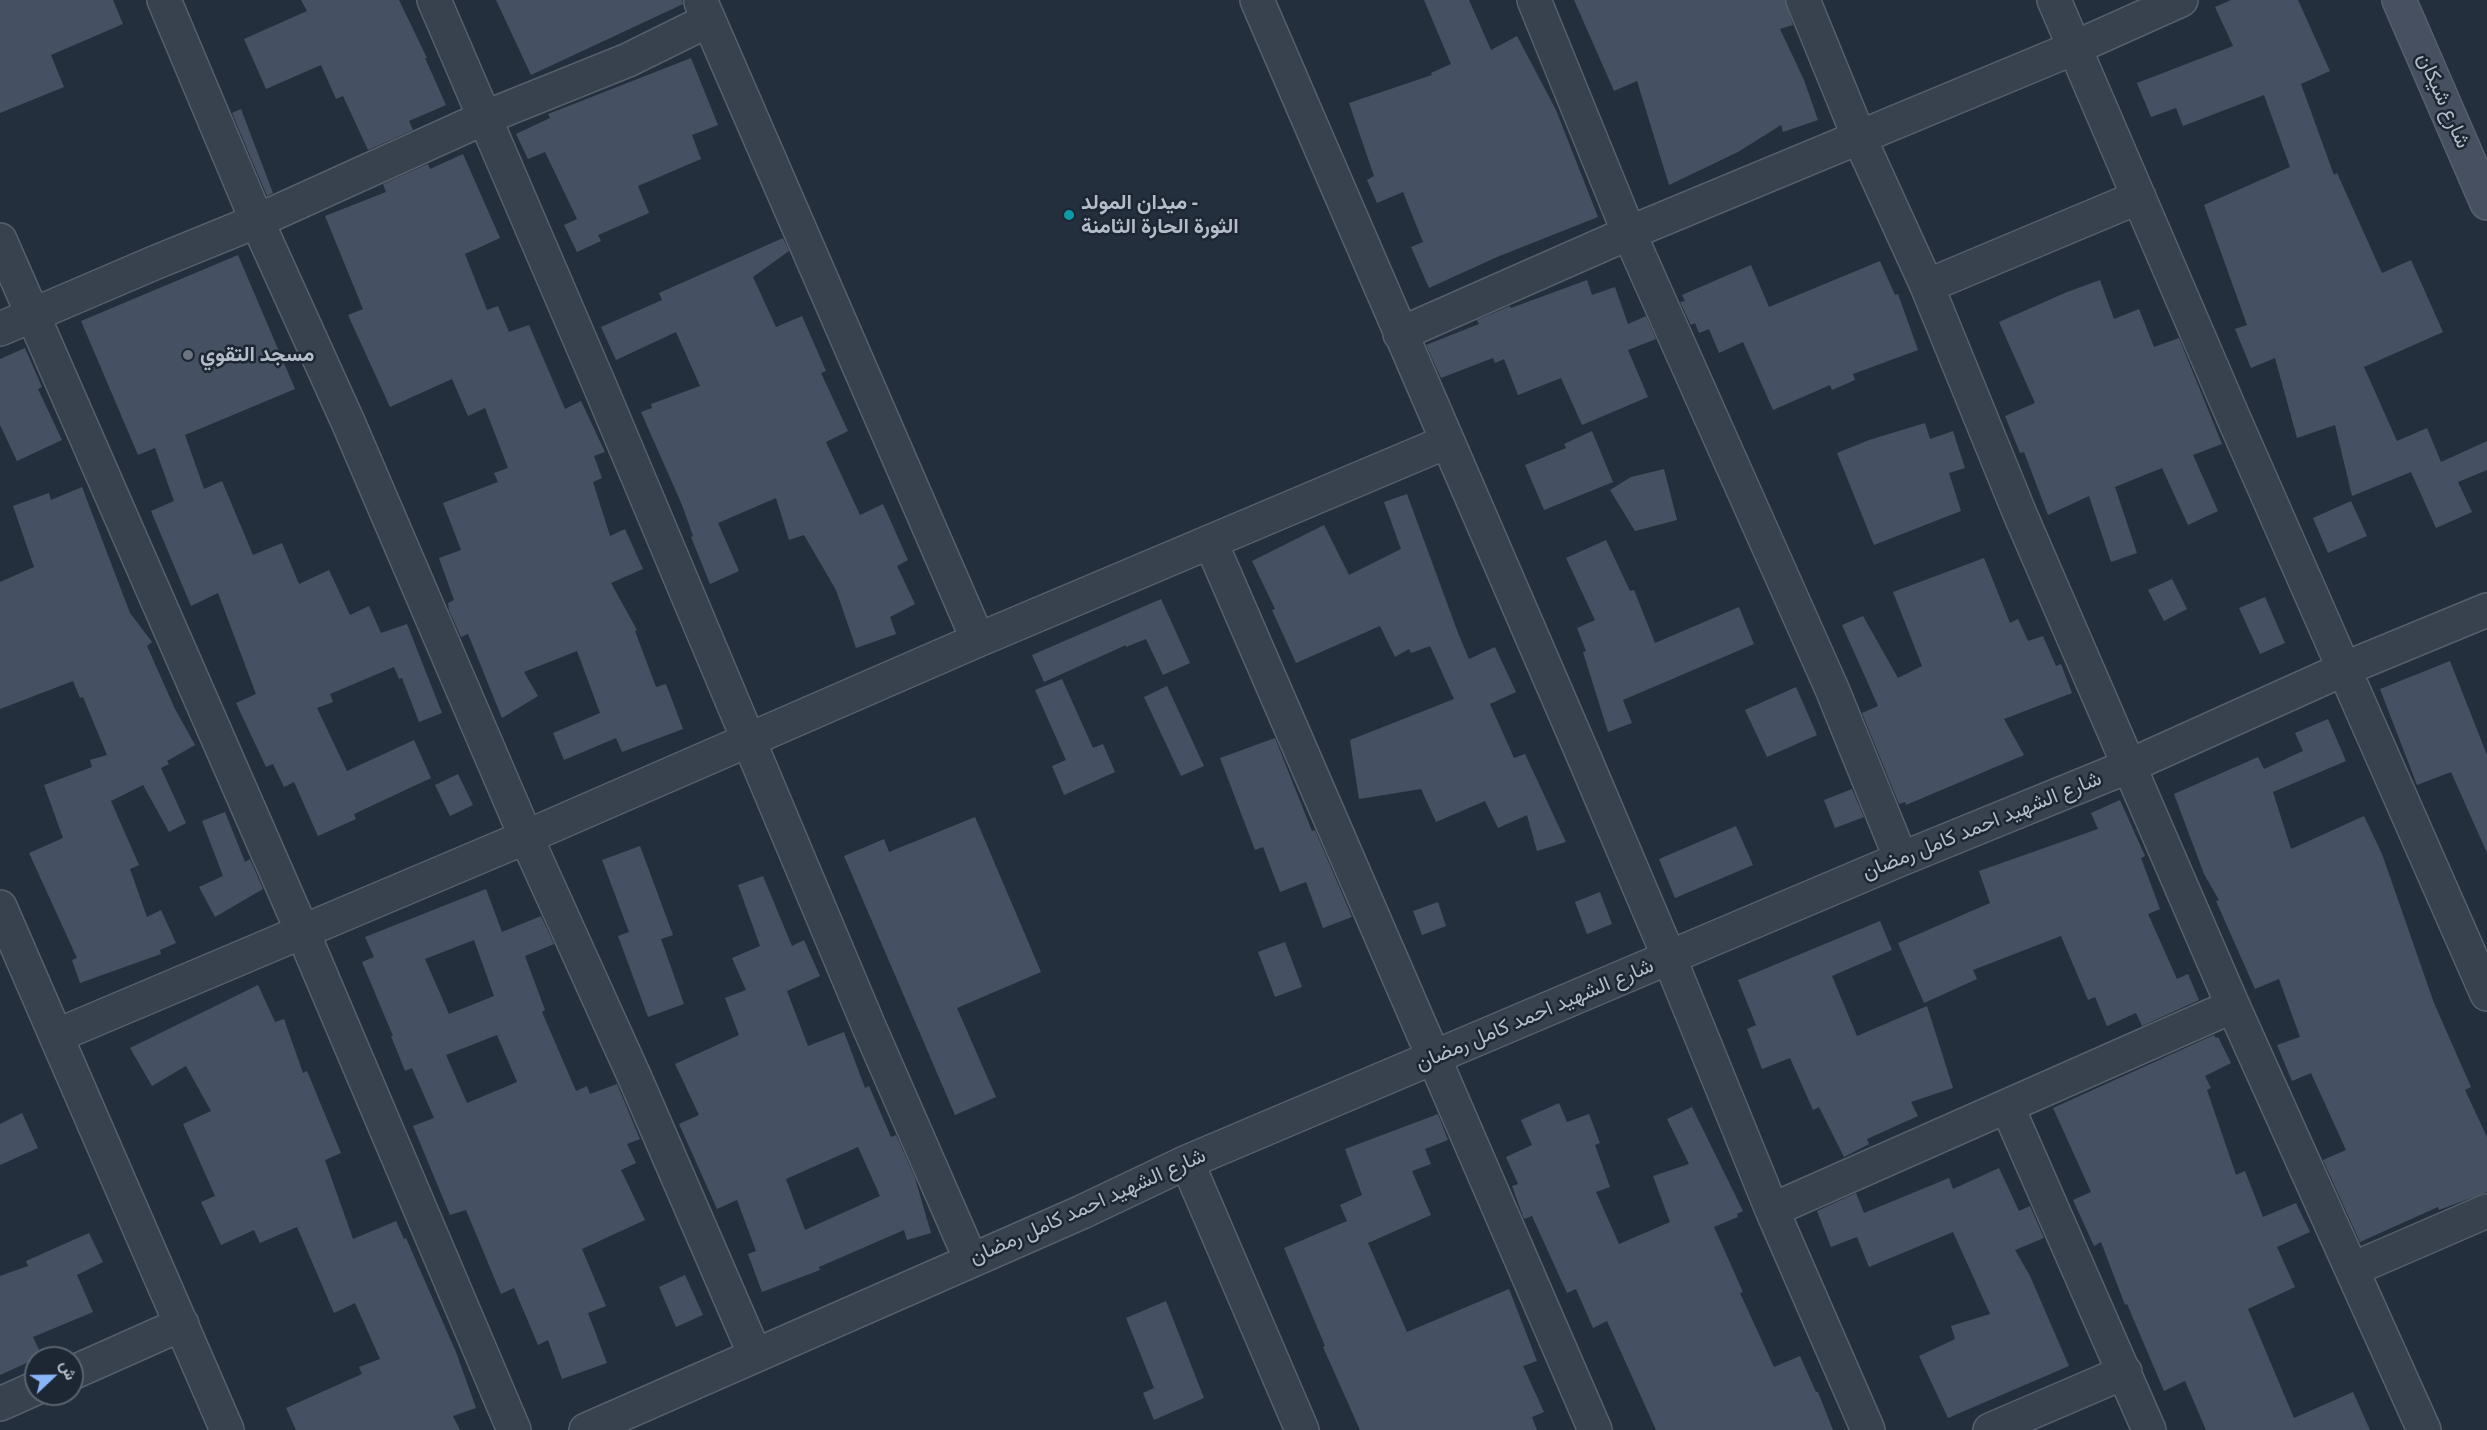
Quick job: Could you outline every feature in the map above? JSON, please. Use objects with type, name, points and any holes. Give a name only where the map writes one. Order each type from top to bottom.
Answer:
[{"type":"street","points":[[165,0],[257,221],[348,422],[526,837],[635,1078],[755,1355]]},
{"type":"street","points":[[434,0],[971,1260]]},
{"type":"street","points":[[1257,0],[1669,957],[1772,1210],[1868,1430]]},
{"type":"street","points":[[1534,0],[1629,232],[1832,689],[1901,859]]},
{"type":"street","points":[[1803,0],[1859,137],[1927,286],[2020,514],[2233,1006],[2424,1430]]},
{"type":"street","points":[[2054,0],[2487,994]]},
{"type":"street","points":[[1400,334],[1629,232],[2074,48],[2181,0]]},
{"type":"street","name":"شارع شيكان","points":[[2399,0],[2487,202]]},
{"type":"street","points":[[0,329],[257,221],[484,118],[628,60],[704,10],[978,640]]},
{"type":"street","points":[[1927,286],[2139,197]]},
{"type":"street","points":[[0,240],[303,933],[514,1430]]},
{"type":"street","points":[[56,1036],[303,933],[978,640],[1446,442]]},
{"type":"street","points":[[1211,543],[1594,1430]]},
{"type":"street","name":"شارع الشهيد احمد كامل رمضان","points":[[586,1430],[1082,1212],[1187,1162],[1901,859],[2129,766],[2344,669],[2487,610]]},
{"type":"street","points":[[0,906],[227,1430]]},
{"type":"street","points":[[1772,1210],[2233,1006]]},
{"type":"street","points":[[2007,1106],[2149,1430]]},
{"type":"street","points":[[1187,1162],[1302,1430]]},
{"type":"street","points":[[2353,1269],[2487,1211]]},
{"type":"street","points":[[84,1368],[182,1324]]},
{"type":"street","points":[[1990,1430],[2125,1372]]},
{"type":"street","points":[[0,1404],[24,1393]]},
{"type":"building","points":[[0,0],[113,0],[123,24],[51,55],[64,87],[0,113]]},
{"type":"building","points":[[301,0],[399,0],[427,58],[425,58],[446,105],[409,121],[413,130],[368,150],[343,96],[336,99],[321,65],[266,89],[244,39],[307,11]]},
{"type":"building","points":[[496,0],[682,0],[683,4],[531,75]]},
{"type":"building","points":[[1424,0],[1469,0],[1491,50],[1517,36],[1556,110],[1598,217],[1497,257],[1429,288],[1411,247],[1423,242],[1403,192],[1377,203],[1367,180],[1374,176],[1349,103],[1432,75],[1431,73],[1451,64]]},
{"type":"building","points":[[1574,0],[1785,0],[1793,25],[1780,29],[1804,80],[1818,120],[1783,132],[1781,125],[1738,152],[1669,185],[1637,81],[1614,91]]},
{"type":"building","points":[[2231,0],[2298,0],[2330,71],[2301,84],[2334,175],[2337,173],[2382,273],[2411,260],[2443,332],[2364,367],[2397,441],[2427,428],[2441,462],[2487,441],[2487,470],[2458,482],[2472,512],[2436,528],[2411,472],[2352,496],[2335,425],[2297,438],[2275,358],[2251,368],[2235,329],[2247,325],[2204,205],[2290,167],[2264,95],[2183,126],[2176,108],[2151,117],[2137,83],[2233,46],[2215,7]]},
{"type":"building","points":[[691,58],[718,125],[692,135],[701,159],[638,186],[649,213],[598,235],[601,241],[577,252],[564,225],[577,219],[545,152],[528,159],[516,134],[550,118],[548,114]]},
{"type":"building","points":[[241,109],[273,193],[267,196],[232,113]]},
{"type":"building","points":[[463,154],[500,238],[465,254],[487,310],[498,306],[509,332],[529,325],[565,409],[581,401],[605,452],[594,456],[602,478],[593,482],[610,536],[625,529],[643,569],[611,583],[637,630],[635,631],[656,687],[666,684],[683,729],[622,752],[616,738],[564,760],[553,733],[600,713],[577,651],[524,672],[538,696],[502,718],[468,634],[461,637],[449,610],[448,603],[454,600],[439,558],[461,550],[443,503],[498,482],[494,473],[508,468],[485,408],[468,416],[452,379],[390,407],[348,315],[363,309],[325,216],[386,192],[383,184],[428,164],[430,169]]},
{"type":"building","points":[[783,238],[789,251],[753,277],[776,327],[802,316],[826,371],[821,373],[848,431],[826,442],[860,515],[883,504],[908,560],[897,566],[915,604],[890,617],[896,634],[856,648],[836,590],[804,535],[789,540],[776,498],[718,523],[739,571],[710,584],[691,537],[693,536],[682,505],[641,412],[652,408],[651,404],[700,386],[676,332],[616,360],[601,327],[662,300],[659,293]]},
{"type":"building","points":[[238,255],[295,389],[185,435],[204,489],[222,481],[253,555],[282,543],[299,584],[329,570],[350,615],[369,606],[381,633],[407,624],[442,713],[419,722],[402,678],[399,679],[394,667],[330,694],[333,702],[317,708],[347,771],[414,740],[431,778],[354,814],[356,819],[318,836],[294,782],[284,787],[273,764],[266,767],[236,703],[256,694],[218,593],[191,606],[151,511],[174,501],[155,448],[138,455],[81,321]]},
{"type":"building","points":[[1880,261],[1895,295],[1898,294],[1918,350],[1853,374],[1855,380],[1832,390],[1830,385],[1773,410],[1743,342],[1719,353],[1709,329],[1699,333],[1695,323],[1691,325],[1680,302],[1685,301],[1682,295],[1751,265],[1769,307]]},
{"type":"building","points":[[1587,280],[1592,295],[1615,287],[1628,324],[1646,316],[1656,339],[1628,350],[1648,397],[1582,425],[1561,378],[1518,395],[1504,359],[1495,363],[1493,358],[1441,378],[1426,345],[1479,324],[1477,320],[1510,306],[1511,308]]},
{"type":"building","points":[[2100,280],[2114,319],[2139,309],[2154,347],[2179,338],[2222,444],[2193,455],[2218,511],[2188,525],[2162,468],[2115,487],[2137,553],[2111,562],[2089,496],[2048,515],[2024,452],[2020,453],[2005,416],[2035,403],[1999,322]]},
{"type":"building","points":[[25,348],[42,387],[38,389],[62,440],[17,461],[0,425],[0,359]]},
{"type":"building","points":[[1925,423],[1930,439],[1953,431],[1965,468],[1949,473],[1961,511],[1874,545],[1837,453],[1869,440]]},
{"type":"building","points":[[1592,431],[1613,482],[1544,510],[1525,465],[1566,448],[1564,444]]},
{"type":"building","points":[[1664,469],[1677,520],[1635,531],[1610,490],[1631,477]]},
{"type":"building","points":[[82,487],[130,613],[152,642],[147,646],[175,709],[195,745],[167,761],[169,764],[161,768],[186,823],[169,832],[143,785],[111,801],[139,865],[130,869],[147,917],[161,910],[176,943],[160,950],[161,954],[80,983],[72,960],[77,958],[29,853],[63,838],[44,785],[92,767],[90,760],[107,755],[83,697],[80,698],[73,681],[0,709],[0,582],[34,567],[13,506],[49,493],[51,500]]},
{"type":"building","points":[[1407,494],[1469,659],[1495,647],[1516,692],[1490,704],[1514,758],[1525,754],[1566,842],[1537,851],[1527,815],[1498,828],[1485,801],[1436,822],[1421,789],[1359,799],[1350,740],[1454,699],[1430,646],[1411,653],[1409,649],[1395,657],[1380,626],[1296,663],[1272,610],[1275,609],[1252,561],[1324,525],[1349,575],[1401,549],[1384,502]]},
{"type":"building","points":[[2351,501],[2367,536],[2328,553],[2313,518]]},
{"type":"building","points":[[1606,540],[1630,591],[1634,590],[1655,643],[1739,607],[1754,644],[1623,700],[1632,723],[1608,732],[1583,652],[1586,651],[1577,628],[1595,620],[1566,558]]},
{"type":"building","points":[[1984,558],[2010,623],[2018,619],[2028,641],[2043,636],[2056,666],[2061,664],[2072,693],[2004,719],[2024,755],[1906,805],[1905,802],[1899,804],[1862,713],[1878,706],[1842,625],[1863,616],[1898,678],[1922,666],[1893,592]]},
{"type":"building","points":[[2172,579],[2187,609],[2164,621],[2148,590]]},
{"type":"building","points":[[2265,597],[2285,643],[2260,654],[2239,608]]},
{"type":"building","points":[[1161,599],[1190,663],[1163,675],[1146,639],[1126,647],[1126,645],[1044,682],[1032,655]]},
{"type":"building","points":[[2450,661],[2487,755],[2487,853],[2451,772],[2417,785],[2380,689]]},
{"type":"building","points":[[1062,679],[1093,748],[1103,744],[1115,772],[1064,795],[1052,766],[1066,760],[1035,690]]},
{"type":"building","points":[[1167,686],[1204,766],[1181,776],[1144,697]]},
{"type":"building","points":[[1796,687],[1817,735],[1767,757],[1745,710]]},
{"type":"building","points":[[2328,719],[2346,761],[2273,792],[2291,849],[2364,816],[2382,854],[2434,1003],[2471,1087],[2465,1090],[2487,1137],[2487,1192],[2439,1210],[2438,1207],[2360,1242],[2323,1160],[2346,1150],[2311,1073],[2292,1081],[2277,1045],[2300,1037],[2279,979],[2255,989],[2216,901],[2219,900],[2204,874],[2174,794],[2258,757],[2264,769],[2303,751],[2295,733]]},
{"type":"building","points":[[1275,738],[1312,831],[1315,830],[1352,917],[1323,928],[1306,882],[1280,892],[1263,847],[1255,850],[1220,758]]},
{"type":"building","points":[[458,774],[473,805],[450,816],[435,785]]},
{"type":"building","points":[[1852,789],[1864,817],[1835,828],[1824,800]]},
{"type":"building","points":[[2120,800],[2145,856],[2141,858],[2160,909],[2148,914],[2177,979],[2188,974],[2199,1000],[2142,1026],[2136,1013],[2107,1026],[2095,997],[2088,1000],[2061,936],[1973,970],[1977,979],[1924,1003],[1898,943],[1990,903],[1979,871],[2098,829],[2091,813]]},
{"type":"building","points":[[225,812],[245,862],[250,859],[263,889],[215,917],[199,887],[223,876],[202,821]]},
{"type":"building","points":[[975,817],[1041,972],[957,1008],[996,1097],[955,1115],[844,856],[884,839],[889,852]]},
{"type":"building","points":[[1736,826],[1753,865],[1675,898],[1659,859]]},
{"type":"building","points":[[640,846],[673,935],[661,939],[684,1004],[648,1017],[618,936],[629,932],[602,860]]},
{"type":"building","points":[[763,876],[792,946],[804,940],[820,976],[787,991],[808,1046],[844,1032],[865,1088],[869,1086],[891,1137],[896,1135],[915,1178],[931,1233],[907,1240],[904,1230],[819,1267],[820,1270],[762,1292],[748,1254],[756,1251],[737,1200],[717,1209],[679,1124],[699,1115],[675,1064],[739,1035],[725,998],[746,990],[732,958],[760,946],[738,885]],"holes":[[[858,1147],[880,1196],[805,1230],[786,1179]]]},
{"type":"building","points":[[486,889],[502,932],[541,916],[554,944],[525,956],[545,1010],[542,1012],[576,1091],[587,1086],[590,1094],[617,1084],[640,1139],[627,1144],[636,1163],[621,1170],[645,1220],[582,1249],[606,1306],[588,1313],[607,1363],[562,1379],[548,1340],[538,1345],[514,1288],[501,1294],[466,1210],[450,1215],[413,1126],[434,1118],[412,1068],[405,1071],[362,962],[374,957],[365,937]],"holes":[[[474,940],[494,996],[449,1014],[425,959]],[[497,1035],[517,1082],[467,1103],[446,1055]]]},
{"type":"building","points":[[1600,892],[1612,924],[1587,934],[1575,902]]},
{"type":"building","points":[[1438,902],[1446,926],[1422,935],[1413,911]]},
{"type":"building","points":[[1880,921],[1892,950],[1832,976],[1857,1036],[1927,1006],[1953,1088],[1911,1102],[1918,1116],[1867,1139],[1869,1144],[1844,1157],[1819,1107],[1813,1110],[1790,1058],[1762,1069],[1747,1029],[1756,1025],[1738,980]]},
{"type":"building","points":[[1285,942],[1302,987],[1275,997],[1258,952]]},
{"type":"building","points":[[258,985],[275,1022],[284,1019],[303,1073],[307,1071],[341,1153],[325,1160],[353,1239],[396,1221],[404,1239],[406,1238],[456,1352],[476,1408],[453,1416],[460,1430],[296,1430],[286,1408],[362,1374],[359,1367],[380,1359],[355,1303],[334,1313],[297,1227],[260,1243],[254,1230],[221,1245],[201,1202],[215,1196],[183,1124],[211,1111],[186,1066],[152,1086],[130,1048]]},
{"type":"building","points":[[2214,1035],[2218,1037],[2231,1063],[2205,1076],[2211,1088],[2207,1090],[2236,1175],[2245,1171],[2263,1217],[2296,1203],[2310,1232],[2277,1247],[2295,1287],[2248,1309],[2294,1418],[2353,1392],[2370,1430],[2206,1430],[2185,1381],[2164,1391],[2127,1304],[2125,1305],[2101,1242],[2094,1246],[2073,1200],[2091,1192],[2053,1108]]},
{"type":"building","points":[[1559,1103],[1567,1122],[1589,1114],[1600,1143],[1595,1145],[1610,1187],[1596,1192],[1619,1244],[1670,1222],[1653,1176],[1689,1164],[1667,1119],[1692,1107],[1743,1211],[1737,1214],[1738,1217],[1714,1227],[1743,1292],[1740,1293],[1774,1367],[1800,1356],[1833,1430],[1656,1430],[1607,1321],[1593,1328],[1576,1289],[1567,1293],[1532,1216],[1524,1219],[1512,1186],[1518,1184],[1506,1157],[1532,1145],[1521,1120]]},
{"type":"building","points":[[22,1113],[38,1148],[0,1165],[0,1124]]},
{"type":"building","points":[[1438,1114],[1448,1140],[1425,1149],[1431,1164],[1412,1171],[1431,1215],[1368,1243],[1407,1332],[1509,1289],[1537,1361],[1523,1366],[1544,1412],[1532,1417],[1537,1430],[1360,1430],[1323,1347],[1325,1346],[1284,1248],[1347,1221],[1340,1205],[1362,1195],[1345,1149]]},
{"type":"building","points":[[1999,1168],[2019,1211],[2030,1206],[2044,1238],[2015,1250],[2030,1276],[2069,1366],[1948,1418],[1919,1356],[1955,1339],[1951,1326],[1990,1314],[1953,1232],[1869,1267],[1857,1237],[1831,1247],[1817,1211],[1856,1193],[1864,1213],[1949,1178],[1953,1189]]},
{"type":"building","points":[[89,1233],[103,1262],[77,1275],[93,1312],[33,1337],[37,1346],[24,1346],[24,1364],[0,1375],[0,1276],[28,1266],[26,1261]]},
{"type":"building","points":[[685,1275],[703,1315],[676,1327],[659,1287]]},
{"type":"building","points":[[1166,1301],[1204,1398],[1154,1420],[1143,1393],[1154,1388],[1126,1318]]},
{"type":"place","name":"ميدان المولد - الثورة الحارة الثامنة","points":[[1069,215]]},
{"type":"place","name":"مسجد التقوي","points":[[188,355]]}]
